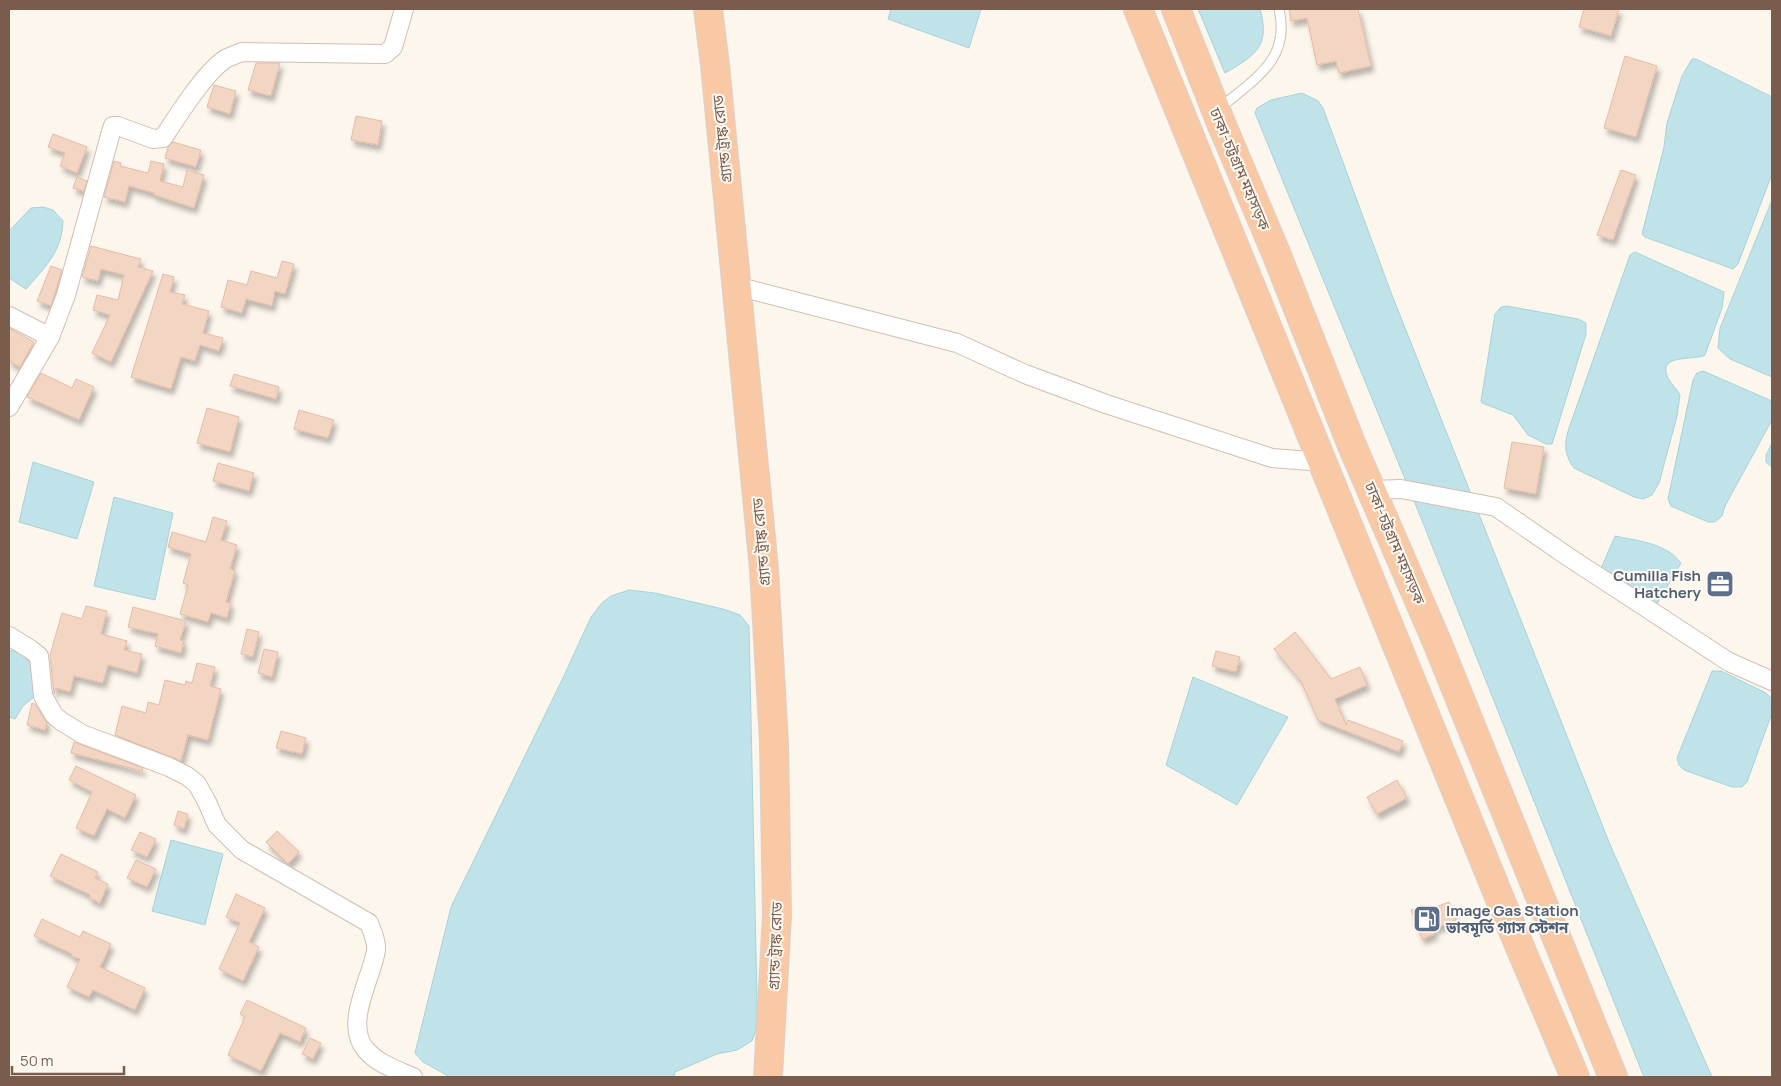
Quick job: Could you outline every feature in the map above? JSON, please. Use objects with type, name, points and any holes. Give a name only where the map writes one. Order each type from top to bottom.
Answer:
[{"type":"highway","name":"গ্র্যান্ড ট্রাঙ্ক রোড","points":[[708,9],[764,569],[774,743],[777,914],[768,1077]]},
{"type":"highway","points":[[1138,9],[1511,926],[1575,1077]]},
{"type":"highway","name":"ঢাকা-চট্টগ্রাম মহাসড়ক","points":[[1176,9],[1372,490],[1441,651],[1613,1077]]},
{"type":"street","points":[[9,407],[50,338],[66,296],[113,126],[118,126],[153,139],[163,138],[195,92],[215,68],[227,58],[242,52],[385,54],[394,47],[404,9]]},
{"type":"street","points":[[736,286],[957,343],[1025,374],[1106,404],[1272,458],[1322,462]]},
{"type":"street","points":[[9,316],[50,338]]},
{"type":"street","points":[[1372,490],[1401,488],[1496,507],[1729,662],[1772,681]]},
{"type":"street","points":[[9,636],[39,656],[43,696],[54,715],[61,721],[82,734],[169,767],[187,776],[196,784],[207,802],[217,825],[242,850],[369,924],[374,934],[376,948],[362,996],[357,1022],[358,1034],[365,1050],[379,1062],[413,1077]]},
{"type":"lane","points":[[1216,111],[1262,72],[1273,60],[1281,38],[1281,18],[1278,9]]},
{"type":"water","points":[[891,9],[981,9],[969,48],[888,19]]},
{"type":"water","points":[[1198,9],[1260,9],[1263,33],[1258,49],[1225,73]]},
{"type":"water","points":[[1692,59],[1696,59],[1772,97],[1772,174],[1738,264],[1733,269],[1645,237],[1642,234],[1664,147],[1667,123],[1682,76]]},
{"type":"water","points":[[1302,93],[1318,101],[1323,108],[1390,290],[1609,842],[1712,1077],[1644,1077],[1419,513],[1255,113],[1257,108],[1271,100]]},
{"type":"water","points":[[1772,200],[1772,377],[1730,359],[1718,348],[1720,328]]},
{"type":"water","points":[[43,207],[53,210],[63,221],[62,232],[51,258],[26,289],[9,278],[9,231],[31,208]]},
{"type":"water","points":[[1635,252],[1724,292],[1722,308],[1705,355],[1678,359],[1667,365],[1668,378],[1680,395],[1677,416],[1659,483],[1652,495],[1643,499],[1634,497],[1574,468],[1567,455],[1566,446],[1568,431],[1630,255]]},
{"type":"water","points":[[1507,306],[1578,319],[1586,323],[1586,334],[1552,444],[1546,444],[1528,435],[1513,415],[1481,401],[1495,314],[1501,307]]},
{"type":"water","points":[[1703,371],[1772,401],[1772,420],[1725,506],[1722,516],[1715,522],[1708,522],[1671,506],[1668,499],[1693,380],[1697,373]]},
{"type":"water","points":[[1772,443],[1772,467],[1766,462],[1766,455]]},
{"type":"water","points":[[33,462],[94,482],[77,539],[19,522]]},
{"type":"water","points":[[114,497],[173,513],[155,600],[94,586]]},
{"type":"water","points":[[1615,536],[1642,541],[1660,547],[1675,556],[1681,563],[1657,604],[1600,571]]},
{"type":"water","points":[[629,590],[655,593],[723,609],[740,615],[749,626],[757,999],[756,1030],[752,1041],[737,1050],[717,1054],[675,1072],[674,1077],[450,1077],[423,1062],[415,1053],[451,907],[591,617],[602,603],[611,596]]},
{"type":"water","points":[[9,650],[29,655],[35,696],[23,706],[15,719],[9,717]]},
{"type":"water","points":[[1712,671],[1721,671],[1766,693],[1772,699],[1772,713],[1747,782],[1742,787],[1732,787],[1684,770],[1679,765],[1677,758]]},
{"type":"water","points":[[1193,677],[1288,717],[1237,805],[1166,765]]},
{"type":"water","points":[[171,840],[223,854],[205,925],[152,911]]},
{"type":"building","points":[[1289,9],[1358,9],[1371,66],[1339,73],[1336,61],[1317,65],[1307,18],[1291,21]]},
{"type":"building","points":[[1584,9],[1619,9],[1611,36],[1579,27]]},
{"type":"building","points":[[1625,56],[1657,66],[1636,137],[1604,128]]},
{"type":"building","points":[[256,63],[280,63],[271,96],[248,90]]},
{"type":"building","points":[[214,85],[236,91],[230,114],[207,107]]},
{"type":"building","points":[[356,116],[382,121],[378,145],[351,140]]},
{"type":"building","points":[[53,134],[87,147],[77,173],[60,166],[65,153],[48,147]]},
{"type":"building","points":[[173,142],[201,150],[196,167],[165,158],[168,147]]},
{"type":"building","points":[[114,161],[121,163],[120,166],[148,173],[151,161],[164,164],[160,181],[183,187],[187,170],[204,175],[194,208],[129,186],[125,202],[104,197]]},
{"type":"building","points":[[1621,170],[1636,175],[1613,240],[1597,235]]},
{"type":"building","points":[[77,177],[87,181],[84,191],[73,188]]},
{"type":"building","points":[[91,246],[141,259],[138,267],[153,271],[111,362],[92,353],[110,315],[93,310],[97,295],[118,300],[124,275],[101,269],[98,281],[82,277]]},
{"type":"building","points":[[282,261],[294,264],[285,294],[275,291],[272,306],[246,299],[242,313],[221,307],[228,280],[247,285],[251,271],[277,278]]},
{"type":"building","points":[[51,266],[62,270],[51,306],[37,301]]},
{"type":"building","points":[[163,274],[174,277],[170,292],[185,295],[182,304],[209,311],[203,333],[223,338],[219,351],[200,345],[195,361],[181,357],[171,389],[131,377]]},
{"type":"building","points":[[9,328],[34,342],[20,367],[9,361]]},
{"type":"building","points":[[41,373],[72,388],[76,379],[94,387],[79,420],[27,397]]},
{"type":"building","points":[[234,374],[279,387],[276,399],[230,386]]},
{"type":"building","points":[[207,408],[239,417],[230,452],[197,443]]},
{"type":"building","points":[[299,410],[334,420],[328,438],[294,429]]},
{"type":"building","points":[[1512,442],[1544,447],[1536,494],[1504,488]]},
{"type":"building","points":[[218,463],[254,473],[249,491],[213,481]]},
{"type":"building","points":[[213,517],[227,521],[221,540],[237,545],[230,569],[235,570],[226,602],[231,603],[227,618],[211,613],[208,622],[180,614],[188,585],[183,583],[191,554],[168,547],[172,532],[206,542]]},
{"type":"building","points":[[86,606],[107,611],[101,634],[127,641],[124,650],[142,654],[137,673],[108,665],[103,683],[74,676],[70,692],[56,688],[54,694],[50,655],[62,613],[82,619]]},
{"type":"building","points":[[133,607],[186,621],[180,640],[184,641],[181,653],[155,646],[158,634],[128,627]]},
{"type":"building","points":[[247,629],[259,632],[253,657],[241,654]]},
{"type":"building","points":[[1295,632],[1331,679],[1360,667],[1367,685],[1335,699],[1346,725],[1348,720],[1403,741],[1399,752],[1318,720],[1301,681],[1274,649]]},
{"type":"building","points":[[264,649],[278,652],[272,677],[258,673]]},
{"type":"building","points":[[1216,651],[1240,657],[1236,672],[1212,666]]},
{"type":"building","points":[[197,663],[215,667],[210,686],[221,689],[208,740],[188,735],[181,761],[115,735],[122,706],[146,713],[148,702],[159,705],[165,680],[185,685],[186,681],[192,683]]},
{"type":"building","points":[[32,703],[35,704],[47,723],[45,730],[27,725]]},
{"type":"building","points":[[281,731],[306,738],[302,754],[276,748]]},
{"type":"building","points":[[74,742],[143,768],[142,771],[71,753]]},
{"type":"building","points":[[76,766],[136,795],[125,818],[107,809],[94,836],[76,828],[92,792],[69,780]]},
{"type":"building","points":[[1397,780],[1407,798],[1377,814],[1367,797]]},
{"type":"building","points":[[178,811],[188,814],[184,829],[174,825]]},
{"type":"building","points":[[277,831],[299,852],[288,864],[266,842]]},
{"type":"building","points":[[140,832],[156,839],[147,857],[131,850]]},
{"type":"building","points":[[61,854],[98,872],[95,878],[108,884],[100,903],[89,898],[90,895],[50,876]]},
{"type":"building","points":[[136,860],[156,869],[147,887],[127,878]]},
{"type":"building","points":[[236,894],[265,908],[249,942],[259,947],[243,981],[219,969],[240,923],[226,917]]},
{"type":"building","points":[[1449,902],[1456,920],[1433,929],[1435,934],[1422,939],[1411,910],[1423,906],[1425,911]]},
{"type":"building","points":[[42,919],[80,937],[83,931],[111,944],[100,967],[145,988],[135,1010],[93,990],[89,997],[67,987],[80,959],[34,936]]},
{"type":"building","points":[[247,1000],[306,1028],[300,1042],[280,1033],[261,1071],[228,1055],[245,1017],[240,1014]]},
{"type":"building","points":[[310,1038],[321,1043],[313,1059],[302,1054]]},
{"type":"place","name":"Cumilla Fish Hatchery","points":[[1720,584]]},
{"type":"place","name":"Image Gas Station ভাবমূর্তি গ্যাস স্টেশন","points":[[1427,919]]}]
